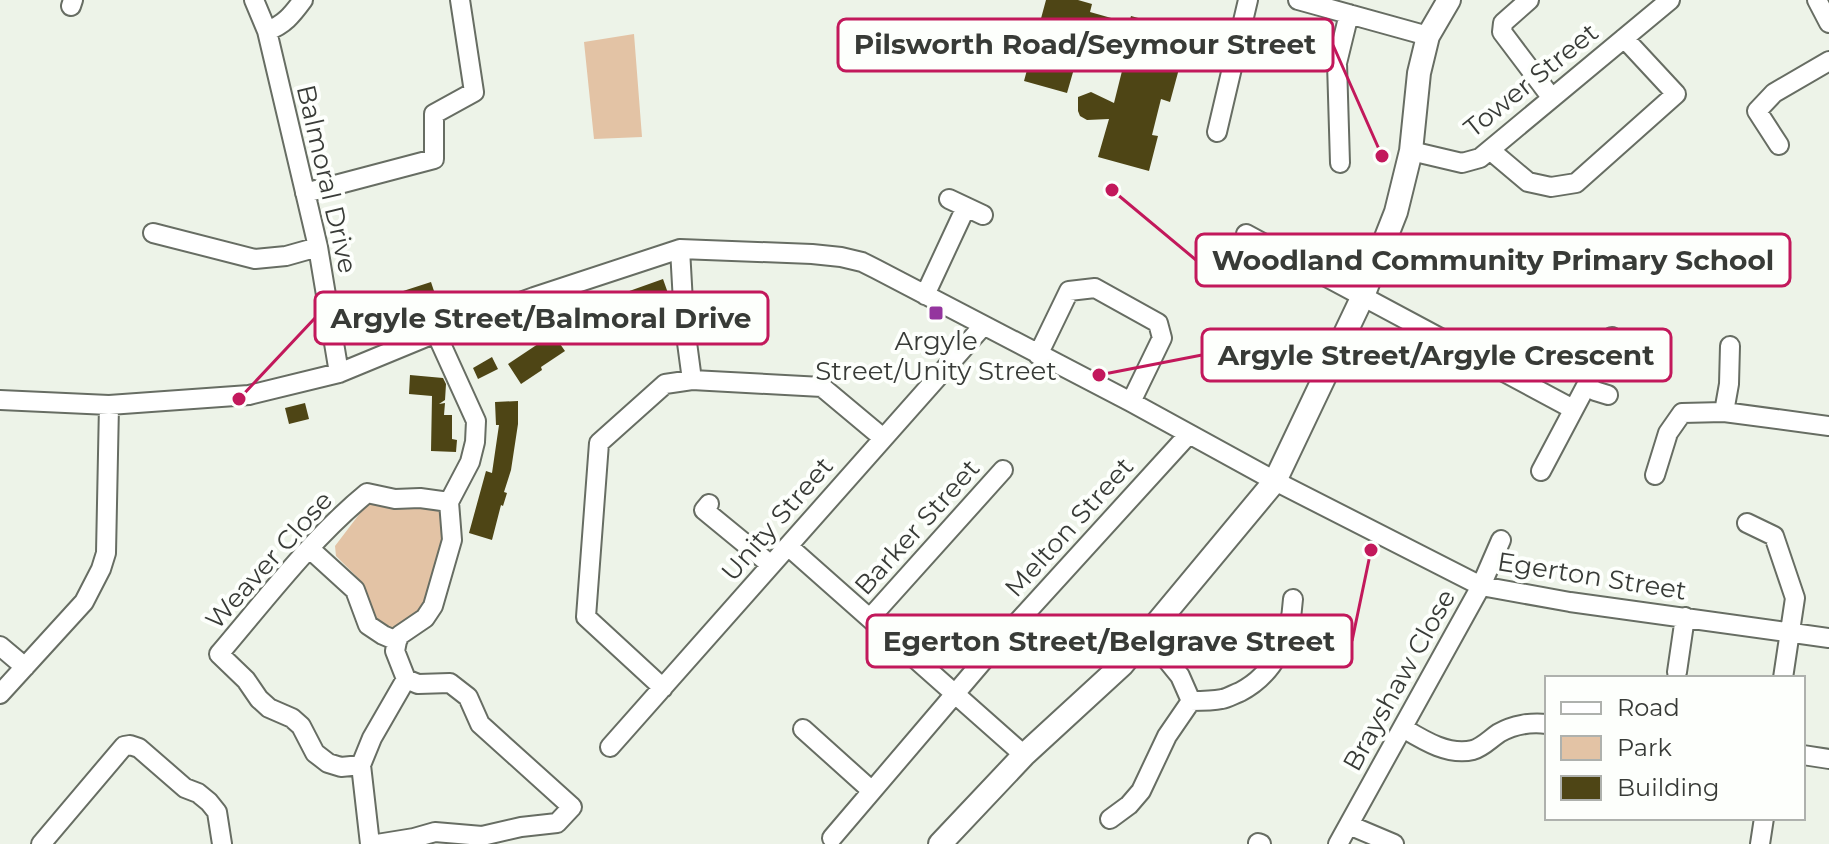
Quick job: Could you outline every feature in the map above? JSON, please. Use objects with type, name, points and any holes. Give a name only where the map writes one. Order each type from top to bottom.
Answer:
[{"type":"street","name":"Balmoral Drive","points":[[254,0],[267,31],[318,247],[339,373]]},
{"type":"street","points":[[267,31],[281,26],[292,17],[303,0]]},
{"type":"street","points":[[305,193],[434,159],[434,114],[474,92],[460,0]]},
{"type":"street","points":[[1217,132],[1248,0]]},
{"type":"street","points":[[1298,0],[1428,36]]},
{"type":"street","points":[[940,844],[1024,755],[1122,665],[1275,481],[1363,296],[1396,212],[1411,151],[1419,73],[1428,36],[1449,0]]},
{"type":"street","points":[[1529,0],[1503,23],[1502,32],[1551,97]]},
{"type":"street","name":"Tower Street","points":[[1411,151],[1462,163],[1480,158],[1670,0]]},
{"type":"street","points":[[1817,0],[1829,23]]},
{"type":"street","points":[[1340,163],[1337,63],[1349,14]]},
{"type":"street","points":[[1490,150],[1528,182],[1551,187],[1576,183],[1676,94],[1624,38]]},
{"type":"street","points":[[1779,145],[1757,111],[1774,93],[1829,61]]},
{"type":"street","points":[[925,295],[966,207]]},
{"type":"street","points":[[153,233],[255,259],[286,256],[318,247]]},
{"type":"street","points":[[1246,234],[1573,409]]},
{"type":"street","points":[[0,400],[109,405],[249,395],[339,373],[534,297],[680,249],[684,320],[692,380]]},
{"type":"street","name":"Egerton Street","points":[[680,249],[812,254],[862,262],[1275,481],[1481,586],[1570,602],[1829,638]]},
{"type":"street","points":[[1038,355],[1069,291],[1095,288],[1158,323],[1162,338],[1131,402]]},
{"type":"street","name":"Unity Street","points":[[610,747],[983,326]]},
{"type":"street","points":[[377,844],[435,832],[470,837],[557,823],[572,807],[480,724],[468,697],[450,683],[418,684],[406,679],[395,651],[400,635],[425,618],[433,606],[452,540],[449,502],[470,462],[475,442],[476,421],[436,333]]},
{"type":"street","points":[[1541,471],[1612,337]]},
{"type":"street","points":[[1724,412],[1729,384],[1730,346]]},
{"type":"street","points":[[663,688],[586,617],[599,443],[665,384],[692,380],[822,387],[883,438]]},
{"type":"street","points":[[1587,384],[1595,391],[1608,395]]},
{"type":"street","points":[[0,694],[84,602],[101,569],[106,553],[109,405]]},
{"type":"street","points":[[1655,475],[1668,433],[1682,413],[1724,412],[1829,426]]},
{"type":"street","name":"Melton Street","points":[[832,838],[994,648],[1189,434]]},
{"type":"street","name":"Barker Street","points":[[870,618],[1003,470]]},
{"type":"street","name":"Weaver Close","points":[[361,765],[341,767],[328,763],[315,753],[301,726],[292,718],[269,708],[219,654],[310,549],[367,493],[395,499],[449,502]]},
{"type":"street","points":[[709,504],[704,510],[771,565]]},
{"type":"street","points":[[1747,523],[1774,536],[1795,598],[1783,676]]},
{"type":"street","name":"Brayshaw Close","points":[[1338,844],[1481,586],[1501,540]]},
{"type":"street","points":[[788,546],[1024,755]]},
{"type":"street","points":[[310,549],[355,590],[368,625],[397,641]]},
{"type":"street","points":[[1191,701],[1224,699],[1246,689],[1264,675],[1284,645],[1292,621],[1293,599]]},
{"type":"street","points":[[1677,672],[1685,617]]},
{"type":"street","points":[[1144,638],[1180,676],[1191,701]]},
{"type":"street","points":[[0,646],[25,667]]},
{"type":"street","points":[[370,844],[361,765],[372,738],[406,679]]},
{"type":"street","points":[[1110,819],[1141,791],[1167,736],[1191,701]]},
{"type":"street","points":[[1403,728],[1437,746],[1463,751],[1476,749],[1518,725],[1545,724]]},
{"type":"street","points":[[803,729],[872,791]]},
{"type":"street","points":[[41,844],[124,746],[130,745],[139,748],[185,788],[209,802],[217,812],[222,844]]},
{"type":"street","points":[[1805,755],[1829,759]]},
{"type":"street","points":[[1760,844],[1764,820]]},
{"type":"street","points":[[1349,825],[1394,844]]},
{"type":"green space","points":[[634,34],[642,137],[594,139],[584,42]]},
{"type":"green space","points":[[377,503],[391,509],[434,508],[444,515],[447,537],[425,602],[408,621],[392,628],[375,621],[364,584],[336,556],[335,546],[367,504]]},
{"type":"building","points":[[1046,0],[1078,0],[1092,4],[1090,12],[1129,23],[1131,16],[1189,32],[1170,102],[1161,99],[1152,135],[1158,136],[1149,171],[1098,157],[1109,119],[1087,120],[1078,111],[1078,97],[1091,92],[1114,103],[1123,67],[1078,55],[1067,93],[1024,81]]},
{"type":"building","points":[[663,279],[669,296],[582,326],[576,310]]},
{"type":"building","points":[[431,282],[435,294],[405,305],[400,292]]},
{"type":"building","points":[[553,334],[565,351],[521,384],[508,364]]},
{"type":"building","points":[[492,357],[498,369],[478,379],[473,368]]},
{"type":"building","points":[[410,375],[443,378],[446,384],[445,400],[439,404],[445,403],[444,415],[452,415],[452,439],[457,440],[456,452],[431,451],[432,396],[409,394]]},
{"type":"building","points":[[518,401],[511,470],[504,492],[507,493],[492,540],[469,533],[486,471],[492,473],[499,425],[496,425],[495,402]]},
{"type":"building","points":[[305,403],[309,419],[289,424],[285,408]]},
{"type":"place","name":"Pilsworth Road/Seymour Street","points":[[1382,156]]},
{"type":"place","name":"Woodland Community Primary School","points":[[1112,190]]},
{"type":"place","name":"Argyle Street/Unity Street","points":[[936,313]]},
{"type":"place","name":"Argyle Street/Argyle Crescent","points":[[1099,375]]},
{"type":"place","name":"Argyle Street/Balmoral Drive","points":[[239,399]]},
{"type":"place","name":"Egerton Street/Belgrave Street","points":[[1371,550]]}]
